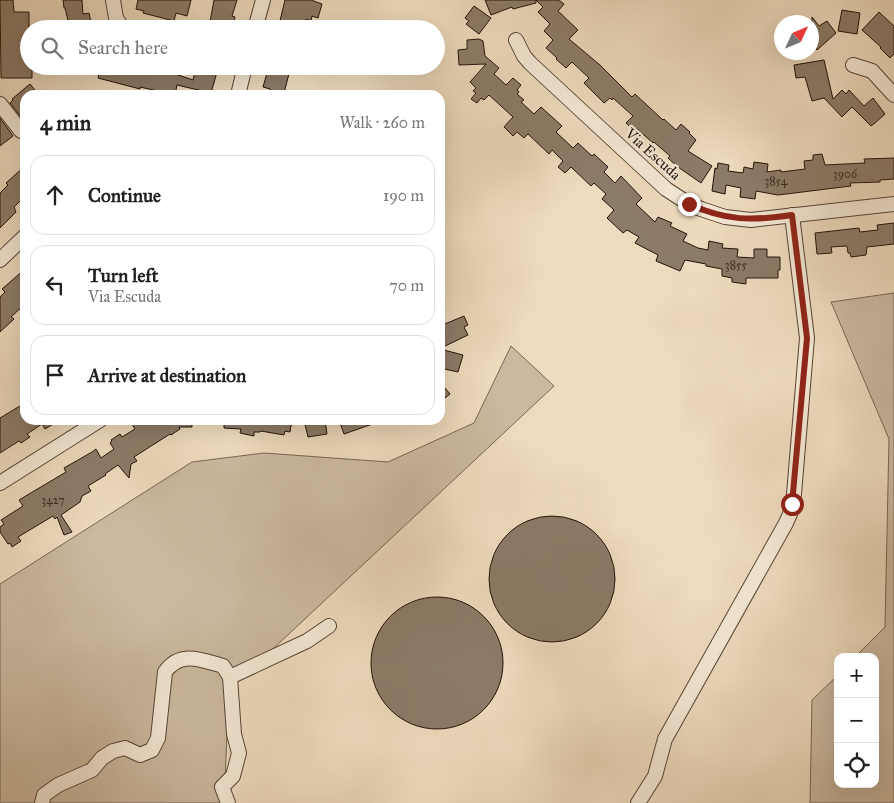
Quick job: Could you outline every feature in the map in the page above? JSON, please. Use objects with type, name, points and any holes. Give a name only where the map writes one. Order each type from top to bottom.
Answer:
[{"type":"street","points":[[113,0],[117,20]]},
{"type":"street","points":[[257,20],[263,0]]},
{"type":"street","name":"Via Escuda","points":[[516,40],[524,56],[537,70],[654,178],[678,197],[701,209],[731,218],[765,219],[894,204]]},
{"type":"street","points":[[853,66],[872,71],[894,95]]},
{"type":"street","points":[[239,90],[243,75]]},
{"type":"street","points":[[0,104],[20,130]]},
{"type":"street","points":[[638,803],[655,776],[665,739],[790,514],[794,494],[807,338],[792,215]]},
{"type":"street","points":[[0,260],[20,241]]},
{"type":"street","points":[[0,483],[92,425]]},
{"type":"street","points":[[230,677],[308,641],[329,626]]},
{"type":"street","points":[[42,803],[44,795],[58,785],[92,770],[102,758],[114,751],[125,748],[140,755],[152,750],[158,738],[165,672],[177,660],[198,659],[223,666],[230,677],[234,734],[239,754],[233,776],[222,787],[228,803]]},
{"type":"shaded area","points":[[894,293],[894,803],[810,803],[812,700],[834,679],[834,788],[879,788],[879,653],[859,653],[885,627],[889,439],[831,302]]},
{"type":"shaded area","points":[[511,346],[554,386],[229,690],[224,803],[0,803],[0,584],[192,462],[264,453],[388,462],[474,423]]},
{"type":"building","points":[[0,0],[13,0],[14,12],[29,12],[29,20],[20,20],[20,75],[32,75],[32,78],[1,78]]},
{"type":"building","points":[[63,0],[82,0],[83,14],[89,13],[90,20],[68,20]]},
{"type":"building","points":[[138,0],[191,0],[187,16],[176,13],[174,20],[143,13],[144,11],[136,9]]},
{"type":"building","points":[[214,0],[237,0],[232,16],[235,17],[234,20],[210,20]]},
{"type":"building","points":[[285,0],[311,0],[322,4],[318,18],[312,16],[311,20],[280,20]]},
{"type":"building","points":[[485,0],[536,0],[536,3],[513,9],[512,7],[491,15]]},
{"type":"building","points":[[536,0],[559,0],[564,4],[558,11],[578,30],[569,39],[600,65],[632,97],[635,94],[676,130],[681,124],[690,132],[696,140],[688,151],[712,166],[701,183],[678,167],[668,158],[670,156],[654,142],[626,123],[633,116],[613,98],[604,103],[584,83],[589,78],[572,62],[566,68],[546,48],[553,40],[544,31],[550,24],[538,12],[543,7]]},
{"type":"building","points":[[474,6],[491,18],[479,34],[466,24],[469,21],[465,18]]},
{"type":"building","points":[[842,10],[860,13],[857,34],[838,31]]},
{"type":"building","points":[[879,12],[894,26],[894,54],[890,58],[862,30]]},
{"type":"building","points":[[827,21],[836,33],[819,48],[819,26]]},
{"type":"building","points":[[479,39],[483,41],[485,56],[499,68],[494,74],[506,85],[513,78],[521,85],[517,90],[519,92],[517,94],[524,100],[521,102],[534,114],[541,107],[562,126],[556,132],[573,148],[578,143],[592,156],[594,154],[608,167],[604,172],[615,183],[621,176],[642,198],[636,204],[655,222],[658,217],[672,223],[670,226],[687,234],[683,241],[698,248],[708,250],[709,241],[723,244],[722,248],[738,249],[737,257],[754,258],[754,249],[767,249],[767,257],[780,257],[778,278],[746,278],[746,284],[732,282],[732,278],[722,276],[722,269],[706,266],[706,264],[685,260],[680,271],[656,261],[658,255],[635,243],[639,237],[627,230],[623,233],[607,218],[614,210],[602,199],[606,194],[594,183],[591,186],[571,167],[565,173],[558,167],[563,161],[552,150],[549,154],[528,134],[524,138],[517,132],[513,136],[504,127],[513,117],[489,95],[484,100],[481,98],[477,103],[471,99],[476,93],[473,91],[476,88],[470,82],[486,64],[459,65],[458,50],[467,49],[467,40]]},
{"type":"building","points":[[824,60],[833,99],[842,90],[846,94],[849,90],[864,106],[873,98],[885,114],[871,126],[852,107],[842,117],[824,98],[812,101],[805,77],[796,78],[794,65]]},
{"type":"building","points":[[99,75],[178,75],[193,80],[194,75],[216,75],[212,90],[198,90],[177,85],[176,90],[153,90],[140,87],[140,89],[98,78]]},
{"type":"building","points":[[266,75],[289,75],[285,90],[270,90],[263,87]]},
{"type":"building","points":[[30,84],[35,90],[23,90]]},
{"type":"building","points":[[20,92],[20,116],[10,103]]},
{"type":"building","points":[[0,118],[13,136],[0,146]]},
{"type":"building","points":[[822,154],[825,165],[865,163],[864,159],[894,158],[894,179],[880,180],[880,182],[850,183],[851,186],[778,195],[756,191],[755,199],[740,197],[741,188],[726,185],[725,194],[712,191],[715,168],[717,169],[718,163],[729,165],[728,171],[743,173],[744,167],[753,169],[754,162],[768,164],[767,172],[781,170],[781,172],[805,169],[804,161],[813,160],[813,155]]},
{"type":"building","points":[[20,170],[20,201],[14,207],[16,212],[0,228],[0,193],[8,185],[6,183]]},
{"type":"building","points":[[894,223],[894,244],[867,247],[866,255],[851,257],[847,246],[831,247],[832,253],[817,254],[815,233],[859,228],[860,232],[878,230],[877,225]]},
{"type":"building","points":[[20,273],[20,309],[11,317],[14,319],[0,332],[0,297],[5,292],[2,289]]},
{"type":"building","points":[[464,316],[468,325],[464,327],[468,335],[445,346],[445,324]]},
{"type":"building","points":[[445,350],[463,355],[458,372],[445,369]]},
{"type":"building","points":[[445,388],[450,394],[445,398]]},
{"type":"building","points":[[20,406],[20,425],[40,425],[27,434],[30,437],[21,443],[19,441],[0,453],[0,418]]},
{"type":"building","points":[[43,425],[52,425],[45,429]]},
{"type":"building","points":[[133,425],[192,425],[192,427],[179,427],[180,429],[171,435],[134,457],[137,461],[131,464],[129,478],[118,465],[88,486],[91,491],[82,496],[80,502],[61,515],[72,532],[64,535],[57,517],[55,519],[53,516],[18,537],[21,541],[12,547],[10,543],[8,544],[0,532],[0,527],[4,524],[1,520],[23,506],[19,500],[66,472],[64,468],[96,449],[101,458],[114,449],[110,443],[111,440],[120,434],[122,437],[135,429]]},
{"type":"building","points":[[224,425],[291,425],[290,432],[285,431],[284,435],[261,431],[254,432],[254,436],[240,433],[241,429],[224,428]]},
{"type":"building","points":[[305,425],[326,425],[327,434],[308,437]]},
{"type":"building","points":[[341,425],[370,425],[344,434]]},
{"type":"building","points":[[552,516],[576,521],[596,535],[610,555],[615,579],[610,603],[596,623],[576,637],[552,642],[528,637],[508,623],[494,603],[489,579],[494,555],[508,535],[528,521]]},
{"type":"building","points":[[437,597],[450,598],[462,602],[484,616],[498,638],[502,650],[502,676],[498,688],[484,710],[462,724],[450,728],[437,729],[424,728],[412,724],[390,710],[376,688],[372,676],[371,663],[372,650],[376,638],[390,616],[412,602],[424,598]]},
{"type":"route","points":[[689,204],[714,214],[737,219],[765,219],[792,215],[807,338],[792,504]]}]
